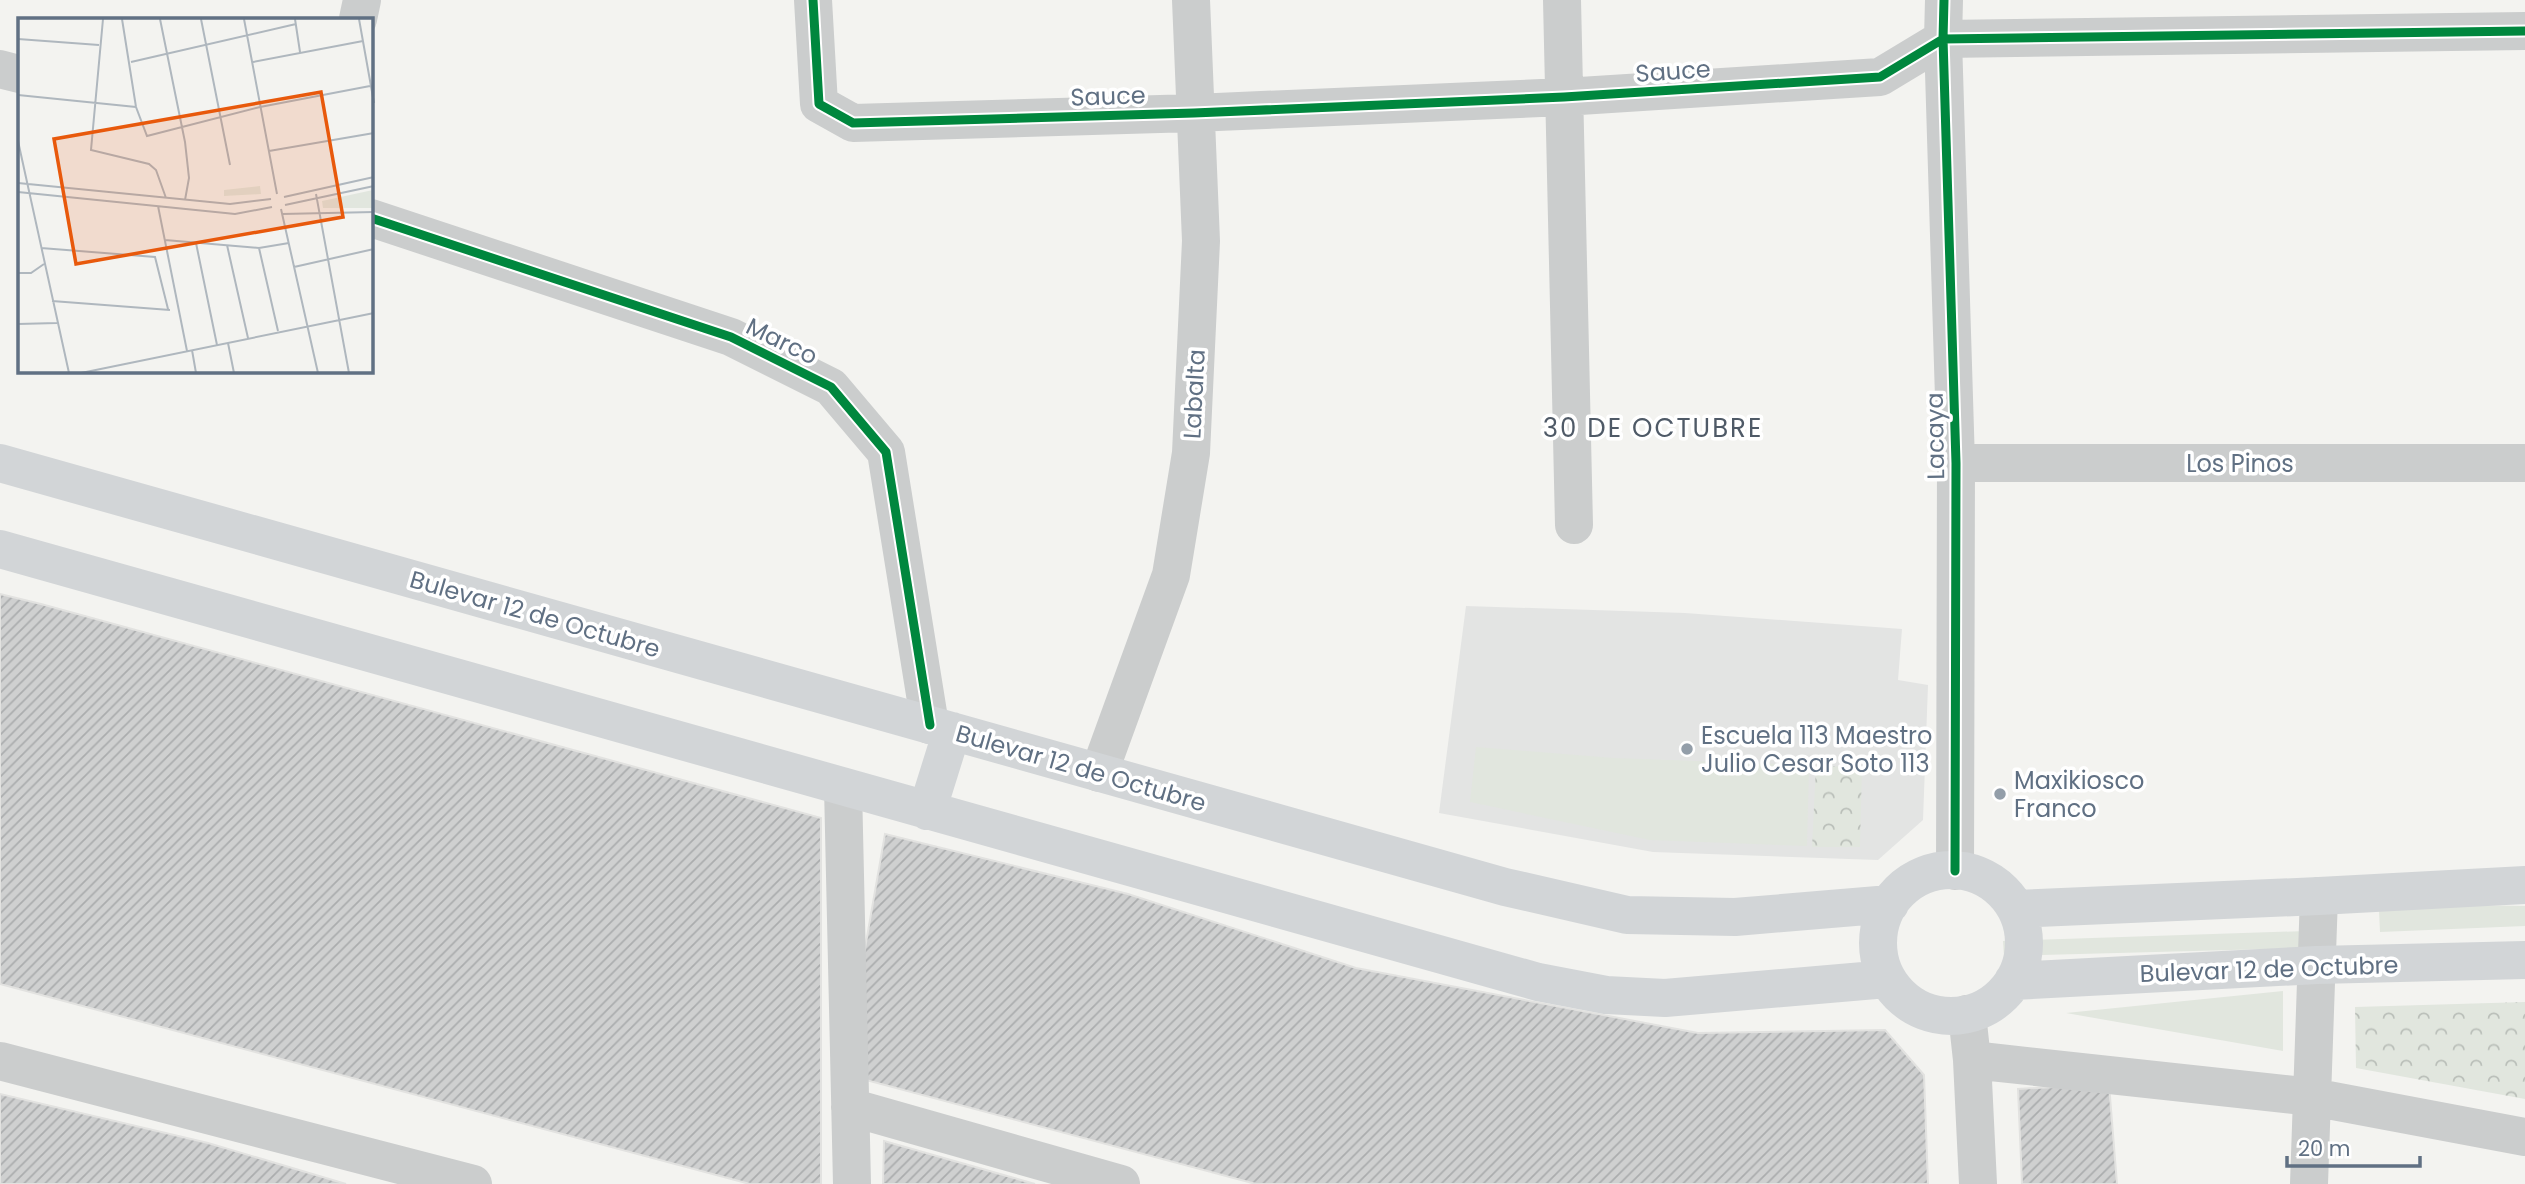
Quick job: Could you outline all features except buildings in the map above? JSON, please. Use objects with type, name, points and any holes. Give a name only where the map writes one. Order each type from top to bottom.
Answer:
[{"type":"main road","name":"Bulevar 12 de Octubre","points":[[0,463],[1505,887],[1627,915],[1735,916],[1890,904]]},
{"type":"main road","points":[[0,549],[1538,982],[1606,995],[1665,998],[1887,979]]},
{"type":"main road","points":[[927,811],[941,728]]},
{"type":"main road","points":[[1948,870],[1955,871],[1976,874],[2001,889],[2016,909],[2025,940],[2021,968],[2006,993],[1983,1010],[1954,1017],[1926,1013],[1900,998],[1884,975],[1877,947],[1881,918],[1896,893],[1919,877],[1948,870]]},
{"type":"main road","points":[[2016,909],[2525,885]]},
{"type":"main road","name":"Bulevar 12 de Octubre","points":[[2013,981],[2317,965],[2525,960]]},
{"type":"street","points":[[358,18],[362,0]]},
{"type":"street","name":"Sauce","points":[[813,0],[819,104],[853,123],[1194,113],[1564,97],[1880,77],[1943,39]]},
{"type":"street","name":"Labalta","points":[[1099,773],[1171,575],[1191,453],[1200,241],[1191,0]]},
{"type":"street","points":[[1562,0],[1574,525]]},
{"type":"street","name":"Lacaya","points":[[1944,0],[1956,463],[1955,871]]},
{"type":"street","points":[[1943,39],[2525,31]]},
{"type":"street","points":[[0,69],[18,74]]},
{"type":"street","name":"Marco","points":[[373,219],[731,337],[831,387],[886,452],[941,728]]},
{"type":"street","name":"Los Pinos","points":[[1956,463],[2525,463]]},
{"type":"street","points":[[842,787],[852,1184]]},
{"type":"street","points":[[2309,1184],[2319,896]]},
{"type":"street","points":[[1967,1014],[1978,1184]]},
{"type":"street","points":[[1972,1060],[2312,1097],[2525,1137]]},
{"type":"street","points":[[0,1061],[473,1184]]},
{"type":"street","points":[[850,1107],[1121,1184]]},
{"type":"shaded area","name":"Escuela 113 Maestro Julio Cesar Soto 113","points":[[1466,606],[1685,613],[1902,629],[1898,680],[1928,685],[1923,820],[1878,860],[1653,852],[1439,813]]},
{"type":"green space","points":[[1476,747],[1613,758],[1809,765],[1807,846],[1650,840],[1470,802]]},
{"type":"green space","points":[[1816,766],[1862,767],[1860,847],[1812,847]]},
{"type":"green space","points":[[2468,905],[2525,906],[2525,926],[2380,932],[2379,911]]},
{"type":"green space","points":[[2306,931],[2304,948],[2004,956],[2003,941]]},
{"type":"green space","points":[[2283,991],[2283,1051],[2066,1013]]},
{"type":"green space","points":[[2525,1002],[2525,1099],[2356,1068],[2355,1007]]},
{"type":"cycle path","points":[[813,0],[819,104],[853,123],[1194,113],[1564,97],[1880,77],[1943,39],[2525,31]]},
{"type":"cycle path","points":[[1944,0],[1956,463],[1955,871]]},
{"type":"cycle path","points":[[373,219],[731,337],[831,387],[886,452],[930,725]]},
{"type":"place","name":"Escuela 113 Maestro Julio Cesar Soto 113","points":[[1687,749]]},
{"type":"place","name":"Maxikiosco Franco","points":[[2000,794]]},
{"type":"district","name":"30 DE OCTUBRE","points":[[1653,428]]}]
